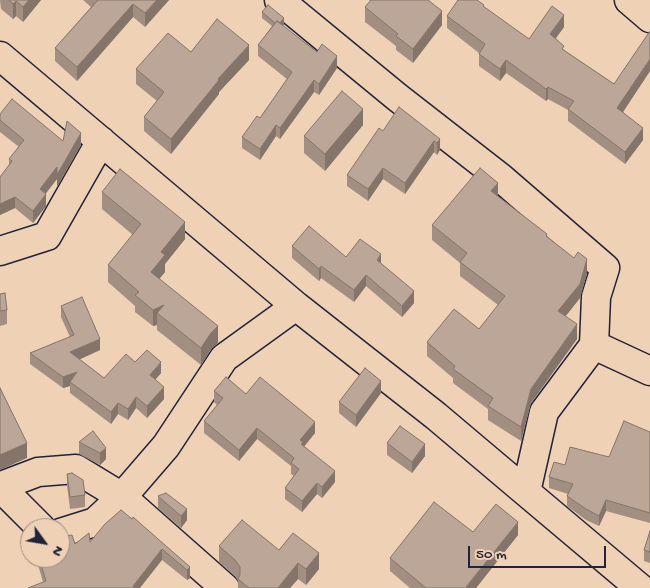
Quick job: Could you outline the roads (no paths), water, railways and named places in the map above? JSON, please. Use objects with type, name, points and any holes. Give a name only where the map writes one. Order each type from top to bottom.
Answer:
[{"type":"street","points":[[279,0],[397,97],[501,178],[605,268],[596,297],[594,345],[544,412],[526,492]]},
{"type":"street","points":[[629,0],[650,18]]},
{"type":"street","points":[[0,56],[296,306],[436,416],[640,588]]},
{"type":"street","points":[[0,251],[48,236],[102,141]]},
{"type":"street","points":[[70,530],[96,522],[122,497],[166,446],[224,358],[296,306]]},
{"type":"street","points":[[594,345],[650,371]]},
{"type":"street","points":[[31,518],[0,487],[38,472],[76,469],[122,497],[225,588]]}]
